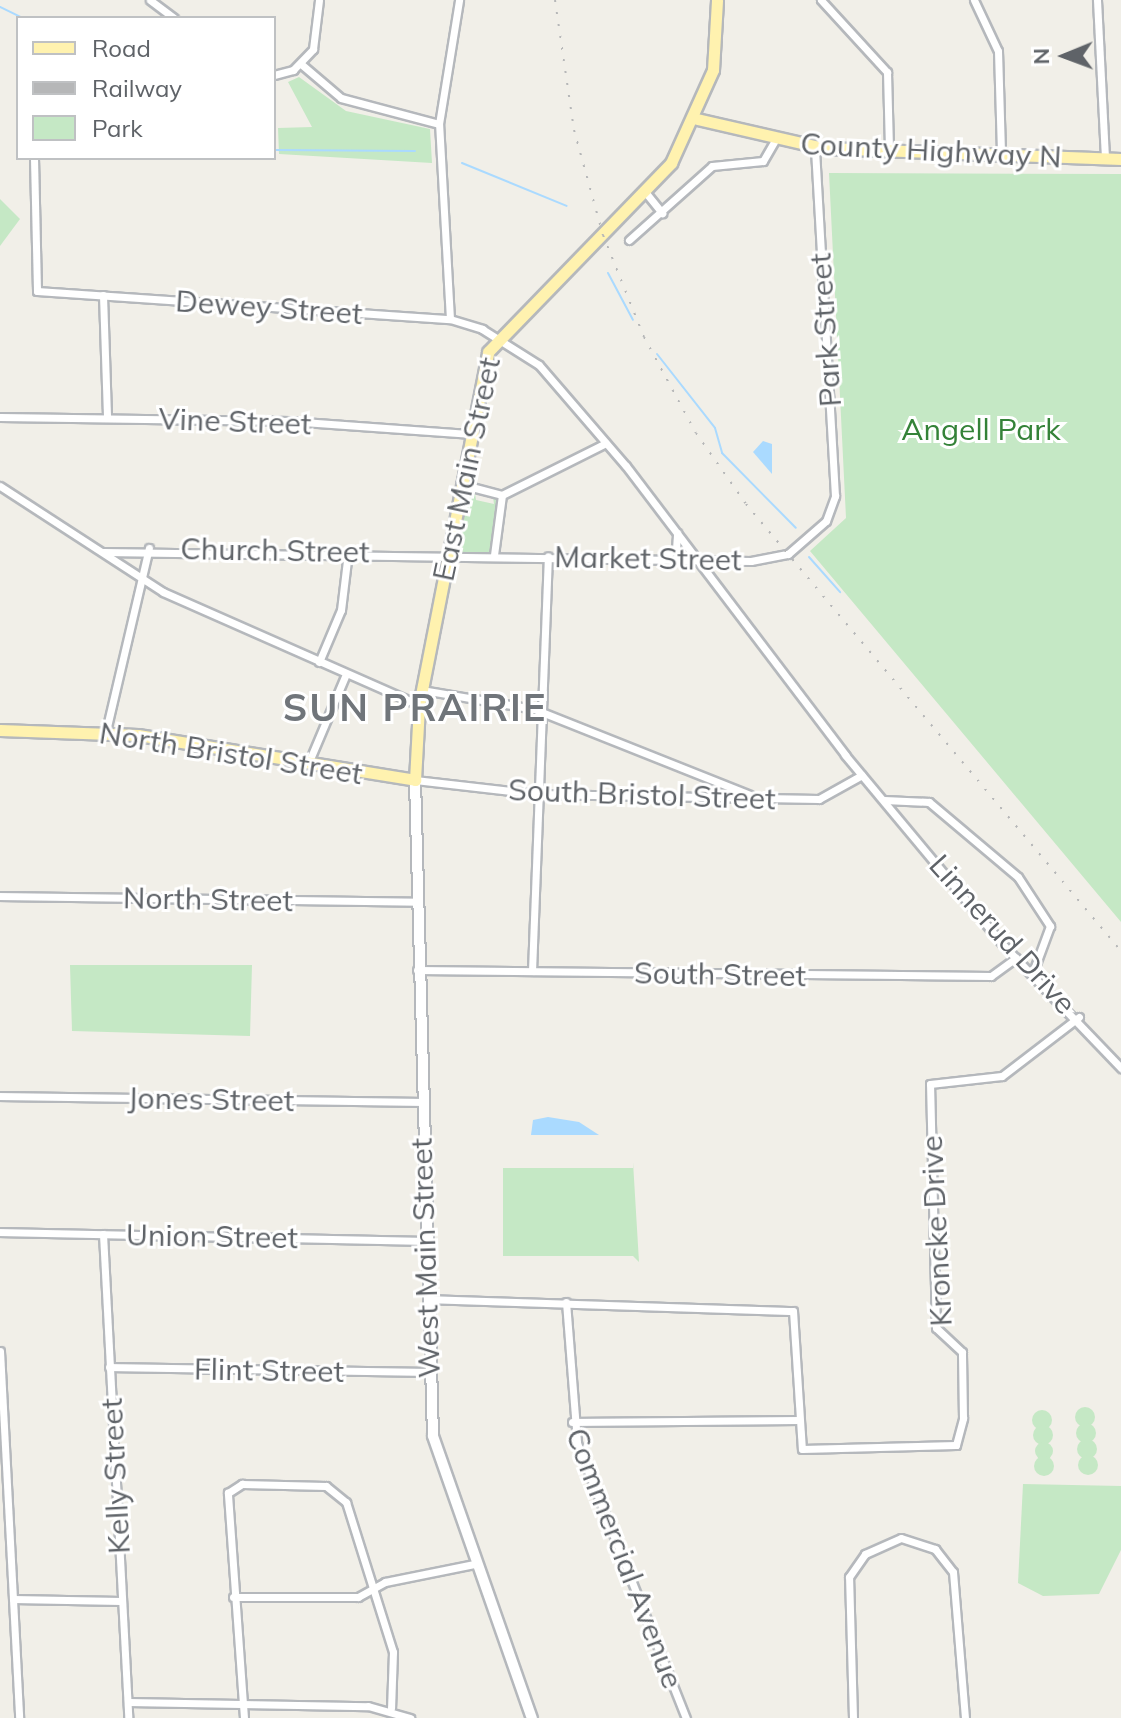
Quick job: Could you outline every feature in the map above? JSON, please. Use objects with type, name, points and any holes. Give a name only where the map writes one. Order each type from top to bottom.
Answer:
[{"type":"main road","name":"East Main Street","points":[[415,780],[419,705],[447,555],[464,484],[469,434],[496,339],[646,193],[697,119],[713,70],[717,0]]},
{"type":"main road","name":"County Highway N","points":[[697,119],[775,140],[815,147],[1121,159]]},
{"type":"main road","name":"North Bristol Street","points":[[0,730],[106,731],[415,780]]},
{"type":"main road","name":"West Main Street","points":[[415,780],[428,1372],[438,1461],[532,1718]]},
{"type":"street","points":[[150,0],[171,16]]},
{"type":"street","points":[[276,74],[301,64],[317,39],[319,0]]},
{"type":"street","points":[[450,319],[439,124],[459,0]]},
{"type":"street","points":[[821,0],[887,72],[890,152]]},
{"type":"street","points":[[974,0],[998,51],[1001,155]]},
{"type":"street","points":[[1097,0],[1105,158]]},
{"type":"street","points":[[301,64],[322,87],[357,105],[439,124]]},
{"type":"street","points":[[629,240],[715,164],[763,161],[775,140]]},
{"type":"street","name":"Park Street","points":[[815,147],[831,513]]},
{"type":"street","name":"Dewey Street","points":[[34,160],[37,291],[450,319],[496,339],[539,365],[606,443],[698,560]]},
{"type":"street","points":[[646,193],[662,213]]},
{"type":"street","points":[[103,295],[107,417]]},
{"type":"street","name":"Vine Street","points":[[0,417],[107,417],[469,434]]},
{"type":"street","points":[[464,484],[500,493],[606,443]]},
{"type":"street","points":[[0,486],[140,578],[419,705]]},
{"type":"street","points":[[494,555],[500,493]]},
{"type":"street","name":"Market Street","points":[[447,555],[656,560],[780,557],[831,513]]},
{"type":"street","points":[[656,560],[673,552],[676,531]]},
{"type":"street","points":[[106,731],[149,548]]},
{"type":"street","name":"Church Street","points":[[103,552],[149,548],[447,555]]},
{"type":"street","points":[[319,662],[341,610],[348,552]]},
{"type":"street","points":[[532,971],[539,711],[548,556]]},
{"type":"street","name":"Linnerud Drive","points":[[698,560],[862,775],[1016,958],[1079,1017],[1121,1068]]},
{"type":"street","points":[[308,764],[346,674]]},
{"type":"street","points":[[422,690],[539,711],[756,797]]},
{"type":"street","name":"South Bristol Street","points":[[415,780],[537,794],[828,799],[862,775]]},
{"type":"street","points":[[884,800],[929,802],[1018,877],[1050,926],[1033,972]]},
{"type":"street","name":"North Street","points":[[0,896],[416,902]]},
{"type":"street","name":"South Street","points":[[417,970],[991,976],[1016,958]]},
{"type":"street","name":"Kroncke Drive","points":[[426,1299],[793,1311],[796,1420],[802,1449],[813,1453],[956,1445],[963,1418],[962,1352],[936,1328],[930,1084],[1002,1076],[1079,1017]]},
{"type":"street","name":"Jones Street","points":[[0,1096],[421,1102]]},
{"type":"street","name":"Union Street","points":[[0,1232],[424,1241]]},
{"type":"street","name":"Kelly Street","points":[[103,1234],[128,1718]]},
{"type":"street","name":"Commercial Avenue","points":[[566,1302],[572,1422],[686,1718]]},
{"type":"street","points":[[0,1351],[19,1718]]},
{"type":"street","name":"Flint Street","points":[[109,1367],[428,1372]]},
{"type":"street","points":[[572,1422],[796,1420]]},
{"type":"street","points":[[244,1718],[233,1597],[230,1488],[338,1491],[374,1589],[395,1661],[391,1708]]},
{"type":"street","points":[[853,1718],[849,1577],[865,1554],[901,1538],[935,1549],[953,1572],[965,1718]]},
{"type":"street","points":[[233,1597],[358,1597],[374,1589],[474,1564]]},
{"type":"street","points":[[13,1599],[121,1601]]},
{"type":"street","points":[[128,1702],[391,1708],[410,1718]]},
{"type":"green space","points":[[299,77],[346,111],[430,129],[432,163],[279,154],[278,128],[312,127],[288,82]]},
{"type":"green space","name":"Angell Park","points":[[829,173],[1121,174],[1121,922],[810,551],[846,518]]},
{"type":"green space","points":[[0,199],[20,219],[0,246]]},
{"type":"green space","points":[[460,484],[474,487],[476,500],[494,504],[492,490],[500,492],[494,555],[447,555]]},
{"type":"green space","points":[[70,965],[252,965],[250,1036],[72,1031]]},
{"type":"green space","points":[[633,1162],[639,1262],[633,1256],[503,1256],[503,1168],[633,1168]]},
{"type":"green space","points":[[1085,1407],[1092,1410],[1095,1417],[1092,1424],[1085,1427],[1078,1424],[1075,1417],[1078,1410]]},
{"type":"green space","points":[[1042,1410],[1049,1413],[1052,1420],[1049,1427],[1042,1430],[1035,1427],[1032,1420],[1035,1413]]},
{"type":"green space","points":[[1086,1423],[1093,1426],[1096,1433],[1093,1440],[1086,1443],[1079,1440],[1076,1433],[1079,1426]]},
{"type":"green space","points":[[1043,1425],[1050,1428],[1053,1435],[1050,1442],[1043,1445],[1036,1442],[1033,1435],[1036,1428]]},
{"type":"green space","points":[[1087,1439],[1094,1442],[1097,1449],[1094,1456],[1087,1459],[1080,1456],[1077,1449],[1080,1442]]},
{"type":"green space","points":[[1040,1442],[1048,1442],[1053,1451],[1051,1458],[1040,1460],[1035,1455],[1035,1447]]},
{"type":"green space","points":[[1088,1455],[1095,1458],[1098,1465],[1095,1472],[1088,1475],[1081,1472],[1078,1465],[1081,1458]]},
{"type":"green space","points":[[1044,1456],[1051,1459],[1054,1466],[1051,1473],[1044,1476],[1037,1473],[1034,1466],[1037,1459]]},
{"type":"green space","points":[[1023,1484],[1121,1486],[1121,1550],[1099,1594],[1043,1596],[1018,1583]]},
{"type":"water","points":[[763,441],[772,444],[772,474],[753,452]]},
{"type":"water","points":[[548,1117],[579,1122],[599,1135],[531,1135],[533,1120]]},
{"type":"waterway","points":[[0,7],[19,16]]},
{"type":"waterway","points":[[276,150],[415,151]]},
{"type":"waterway","points":[[462,163],[567,206]]},
{"type":"waterway","points":[[608,273],[633,320]]},
{"type":"waterway","points":[[657,354],[715,428],[722,453],[796,528]]},
{"type":"waterway","points":[[809,557],[840,592]]},
{"type":"railway","points":[[555,0],[574,130],[603,235],[644,337],[696,433],[746,504],[1121,951]]},
{"type":"district","name":"SUN PRAIRIE","points":[[415,708]]}]
